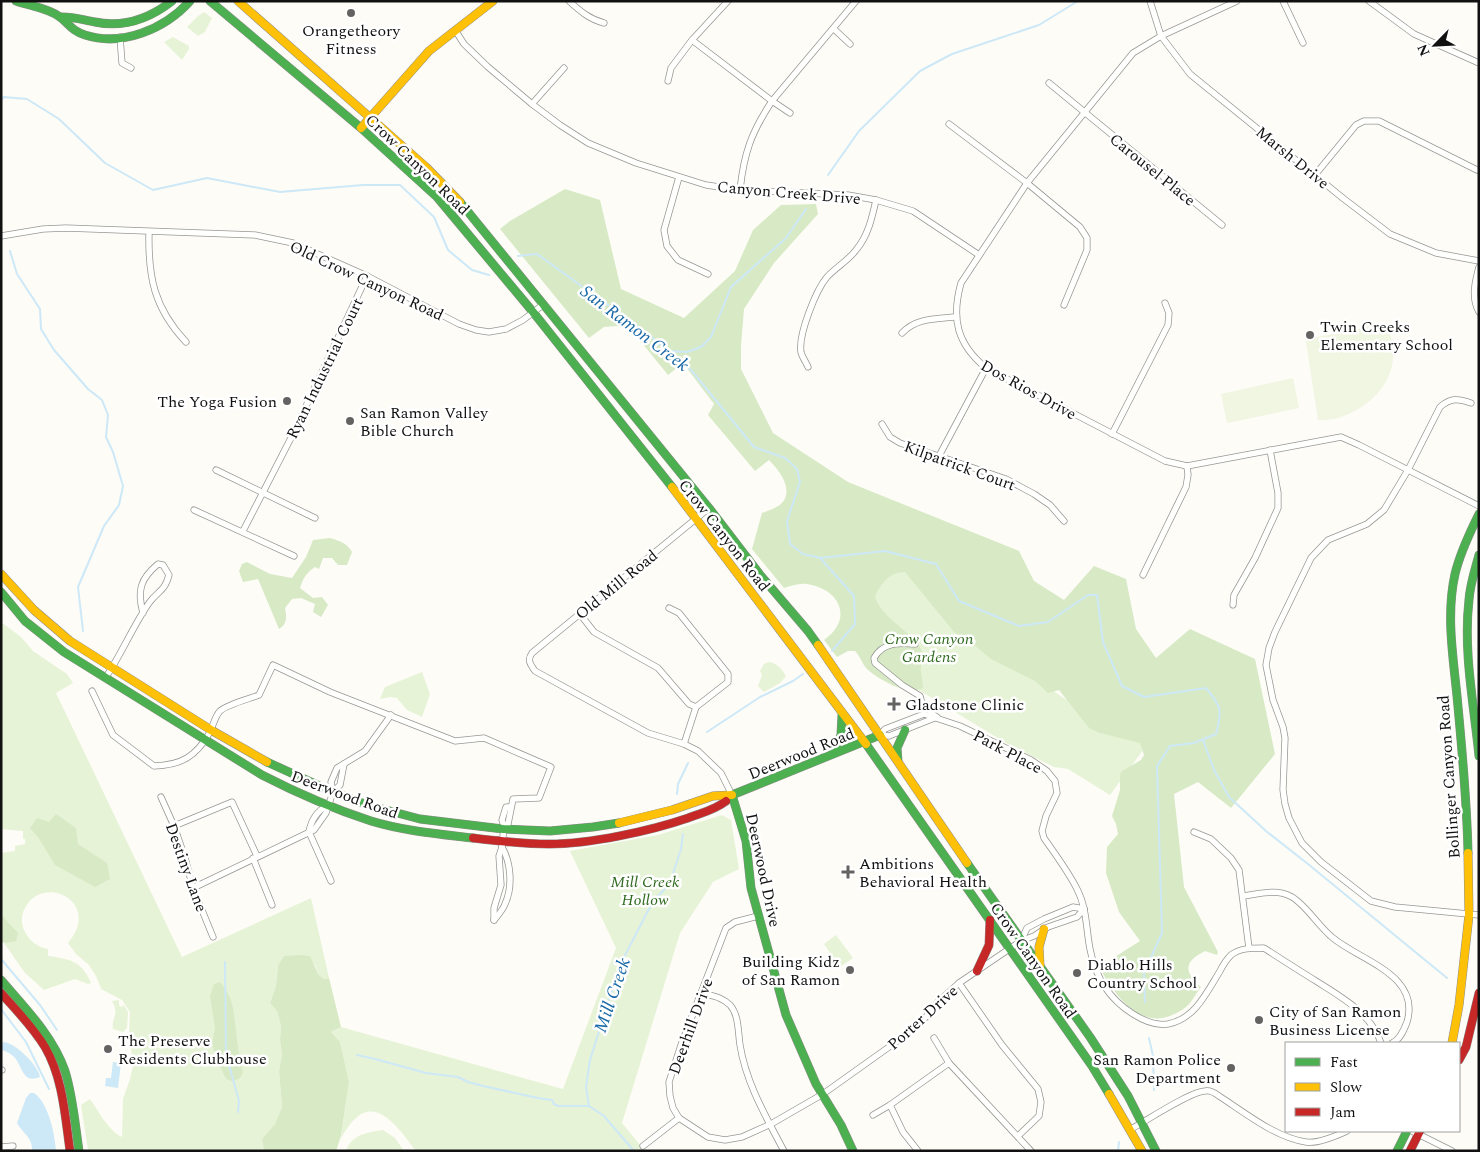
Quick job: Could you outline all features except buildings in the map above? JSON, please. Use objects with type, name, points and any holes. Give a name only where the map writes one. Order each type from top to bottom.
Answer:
[{"type":"main road","points":[[16,1],[60,17],[73,30],[90,36],[120,37],[134,35],[171,20],[190,1]]},
{"type":"main road","points":[[60,17],[71,16],[108,24],[126,24],[152,16],[172,1]]},
{"type":"main road","name":"Crow Canyon Road","points":[[210,1],[361,128],[437,197],[533,312],[696,518],[842,713],[1092,1066],[1131,1129],[1142,1151]]},
{"type":"main road","name":"Crow Canyon Road","points":[[238,1],[426,167],[461,203],[709,508],[761,576],[808,631],[1117,1078],[1143,1123],[1156,1151]]},
{"type":"main road","points":[[361,128],[429,51],[493,1]]},
{"type":"main road","name":"Bollinger Canyon Road","points":[[1452,1042],[1459,1005],[1469,915],[1467,806],[1452,647],[1451,604],[1455,576],[1462,549],[1479,514]]},
{"type":"main road","name":"Bollinger Canyon Road","points":[[1479,555],[1472,580],[1468,606],[1469,644],[1479,756]]},
{"type":"main road","name":"Deerwood Road","points":[[1,574],[19,596],[48,625],[70,641],[211,730],[267,762],[367,805],[420,819],[550,831],[593,827],[672,810],[713,796],[732,796]]},
{"type":"main road","name":"Deerwood Road","points":[[1,592],[25,620],[64,652],[262,775],[328,805],[394,827],[502,845],[551,844],[595,840],[676,822],[719,807],[732,796],[880,735]]},
{"type":"main road","points":[[832,754],[840,744],[842,736],[842,713]]},
{"type":"main road","points":[[898,763],[897,748],[905,730]]},
{"type":"main road","name":"Deerwood Drive","points":[[732,796],[746,841],[750,888],[786,1014],[802,1054],[853,1151]]},
{"type":"main road","points":[[977,971],[989,946],[990,920]]},
{"type":"main road","points":[[1040,968],[1038,951],[1044,929]]},
{"type":"main road","points":[[1,980],[45,1032],[55,1048],[69,1084],[79,1151]]},
{"type":"main road","points":[[1,993],[39,1039],[49,1056],[61,1092],[70,1151]]},
{"type":"main road","points":[[1460,1058],[1466,1047],[1479,993]]},
{"type":"main road","points":[[1396,1151],[1406,1132]]},
{"type":"main road","points":[[1410,1151],[1417,1132]]},
{"type":"street","points":[[569,1],[583,14],[604,23]]},
{"type":"street","points":[[668,81],[671,68],[692,40],[728,1]]},
{"type":"street","points":[[740,190],[743,164],[750,138],[772,101],[856,1]]},
{"type":"street","name":"Marsh Drive","points":[[1150,1],[1160,36],[1190,74],[1314,175],[1390,234],[1436,253],[1479,261]]},
{"type":"street","name":"Dos Rios Drive","points":[[1237,1],[1160,36],[1133,53],[1083,112],[1027,183],[961,283],[956,299],[955,317],[960,335],[968,349],[986,368],[1165,461],[1187,466],[1341,437],[1479,506]]},
{"type":"street","points":[[1283,1],[1303,43]]},
{"type":"street","points":[[1369,1],[1414,34],[1479,63]]},
{"type":"street","points":[[834,29],[850,44]]},
{"type":"street","name":"Canyon Creek Drive","points":[[455,30],[464,44],[476,56],[532,104],[588,143],[636,163],[706,185],[740,190],[848,195],[876,200],[913,211],[979,255]]},
{"type":"street","points":[[120,37],[122,63],[131,68]]},
{"type":"street","points":[[692,40],[790,113]]},
{"type":"street","points":[[532,104],[564,68]]},
{"type":"street","name":"Carousel Place","points":[[1049,83],[1222,225]]},
{"type":"street","points":[[1314,175],[1356,125],[1364,121],[1378,122],[1478,170]]},
{"type":"street","points":[[949,124],[1027,183],[1080,227],[1087,238],[1087,250],[1064,306]]},
{"type":"street","points":[[679,177],[664,230],[667,246],[678,260],[708,274]]},
{"type":"street","points":[[808,367],[801,353],[801,341],[818,289],[828,276],[856,251],[870,224],[876,200]]},
{"type":"street","name":"Old Crow Canyon Road","points":[[1,236],[43,229],[66,228],[255,235],[293,243],[367,276],[459,324],[489,332],[506,329],[523,320],[544,304]]},
{"type":"street","points":[[149,232],[148,258],[156,297],[176,332],[186,342]]},
{"type":"street","points":[[1479,267],[1474,286],[1475,305],[1479,312]]},
{"type":"street","name":"Ryan Industrial Court","points":[[243,531],[292,436],[367,276]]},
{"type":"street","points":[[1112,434],[1168,325],[1169,313],[1165,303]]},
{"type":"street","points":[[902,333],[909,325],[920,321],[955,317]]},
{"type":"street","points":[[939,456],[986,368]]},
{"type":"street","points":[[1471,403],[1460,399],[1447,400],[1440,407],[1408,470],[1384,510],[1376,518],[1361,527],[1328,540],[1314,554],[1275,632],[1269,648],[1266,665],[1273,700],[1285,738],[1283,790],[1289,818],[1302,842],[1321,862],[1366,898],[1395,908],[1479,915]]},
{"type":"street","name":"Kilpatrick Court","points":[[882,424],[890,437],[900,443],[1006,479],[1034,494],[1050,505],[1064,522]]},
{"type":"street","points":[[1233,606],[1234,595],[1255,558],[1278,508],[1278,493],[1270,450]]},
{"type":"street","points":[[1143,575],[1186,487],[1187,466]]},
{"type":"street","points":[[216,470],[262,494],[315,518]]},
{"type":"street","name":"Old Mill Road","points":[[530,663],[529,658],[532,653],[709,508]]},
{"type":"street","points":[[194,510],[294,556]]},
{"type":"street","points":[[106,677],[150,602],[166,586],[169,575],[163,565],[158,564],[150,570],[142,583],[139,592],[143,613]]},
{"type":"street","points":[[669,608],[679,613],[728,674],[728,682],[696,707],[684,744]]},
{"type":"street","points":[[580,614],[594,632],[658,668],[689,704],[696,707]]},
{"type":"street","points":[[880,735],[889,736],[937,717],[922,703],[920,696],[902,685],[875,663],[874,658],[876,654],[890,644],[915,644]]},
{"type":"street","name":"Deerwood Drive","points":[[530,663],[535,672],[648,733],[684,744],[698,751],[708,758],[721,773],[732,796]]},
{"type":"street","points":[[92,691],[113,735],[154,766],[175,764],[186,759],[205,740],[219,712],[224,708],[259,695],[273,665],[330,692],[455,741],[484,738],[552,766],[540,798],[513,799],[508,824],[503,828],[499,856],[501,885],[494,908],[494,920],[505,904],[510,888],[507,854],[502,845]]},
{"type":"street","name":"Park Place","points":[[880,735],[885,729],[924,714],[960,726],[1031,760],[1047,771],[1055,781],[1057,793],[1042,831],[1044,838],[1078,890],[1084,910]]},
{"type":"street","points":[[333,792],[331,782],[334,772],[337,768],[366,751],[390,715]]},
{"type":"street","points":[[331,881],[309,832],[310,826],[319,810],[328,805],[333,792],[340,785],[344,764]]},
{"type":"street","name":"Destiny Lane","points":[[161,797],[185,858],[192,888],[213,936]]},
{"type":"street","points":[[174,826],[232,802],[255,857],[272,905]]},
{"type":"street","points":[[192,888],[309,832]]},
{"type":"street","points":[[1194,832],[1211,839],[1231,858],[1239,870],[1249,948]]},
{"type":"street","points":[[1243,896],[1271,892],[1283,893],[1293,897],[1334,938],[1388,972],[1402,986],[1408,996],[1409,1015],[1404,1029],[1396,1042]]},
{"type":"street","points":[[1021,941],[1027,928],[1044,919],[1074,907],[1084,910]]},
{"type":"street","points":[[1021,941],[1044,929],[1076,917],[1084,910]]},
{"type":"street","points":[[1084,910],[1095,968],[1107,990],[1121,1006],[1152,1024],[1172,1023],[1190,1014],[1199,1004],[1225,961],[1232,954],[1249,948],[1264,948],[1350,1004],[1368,1020],[1382,1042]]},
{"type":"street","name":"Deerhill Drive","points":[[679,1118],[673,1108],[669,1082],[681,1045],[726,928],[735,922],[758,916]]},
{"type":"street","name":"Porter Drive","points":[[823,1094],[896,1042],[926,1017],[938,1002],[959,983],[1021,941]]},
{"type":"street","points":[[959,983],[1002,1045],[1038,1089],[1041,1102],[1039,1116],[1018,1136]]},
{"type":"street","points":[[702,993],[722,998],[730,1005],[736,1015],[743,1063],[748,1079],[784,1151]]},
{"type":"street","points":[[934,1038],[949,1063],[1031,1151]]},
{"type":"street","points":[[873,1115],[890,1106],[949,1063]]},
{"type":"street","points":[[1131,1129],[1192,1094],[1205,1091],[1219,1096],[1275,1132],[1307,1142],[1333,1138],[1345,1132]]},
{"type":"street","points":[[644,1146],[679,1118],[708,1137],[725,1140],[742,1137],[770,1124],[823,1094]]},
{"type":"street","points":[[890,1106],[903,1132],[918,1151]]},
{"type":"street","points":[[1417,1132],[1452,1151]]},
{"type":"street","points":[[1,1147],[13,1146]]},
{"type":"green space","points":[[204,12],[212,18],[205,32],[198,36],[187,27]]},
{"type":"green space","points":[[173,37],[189,46],[182,60],[164,42]]},
{"type":"green space","points":[[565,189],[600,200],[621,289],[684,318],[735,271],[753,230],[781,205],[816,204],[818,214],[774,263],[744,309],[741,369],[773,433],[848,482],[1019,551],[1034,581],[1064,600],[1094,566],[1126,579],[1136,629],[1156,658],[1190,629],[1255,659],[1275,754],[1231,808],[1198,782],[1174,794],[1184,887],[1218,952],[1217,955],[1205,951],[1190,963],[1188,968],[1191,977],[1201,987],[1186,1007],[1170,1016],[1147,1017],[1127,1005],[1119,997],[1099,967],[1140,941],[1119,912],[1106,873],[1107,847],[1118,834],[1112,816],[1120,790],[1120,774],[1141,760],[1144,755],[1140,743],[1100,733],[1089,728],[1059,690],[1048,693],[1035,681],[991,659],[967,639],[954,632],[905,572],[890,576],[875,596],[878,604],[889,617],[921,649],[923,655],[921,669],[923,688],[917,690],[902,689],[885,682],[866,668],[855,651],[848,651],[837,657],[824,640],[839,623],[841,614],[835,598],[818,587],[807,584],[798,584],[784,588],[752,549],[762,513],[781,504],[785,498],[786,487],[777,469],[769,460],[755,471],[708,415],[714,404],[683,363],[668,375],[638,338],[625,327],[604,327],[589,338],[500,229],[510,221]]},
{"type":"green space","points":[[1388,323],[1393,361],[1389,375],[1379,392],[1356,411],[1336,419],[1318,420],[1306,342],[1308,339]]},
{"type":"green space","points":[[1293,378],[1299,408],[1227,423],[1221,394]]},
{"type":"green space","points":[[330,538],[345,544],[352,552],[347,565],[338,565],[332,558],[323,558],[319,569],[315,567],[310,571],[304,578],[300,588],[313,598],[322,597],[328,605],[321,617],[313,612],[315,604],[301,598],[292,599],[285,608],[285,623],[279,629],[258,579],[243,582],[239,571],[242,564],[247,562],[270,574],[292,578],[306,557],[313,540]]},
{"type":"green space","name":"Crow Canyon Gardens","points":[[899,558],[985,644],[1087,714],[1149,742],[1110,795],[1068,769],[1054,767],[1006,743],[894,675],[865,587]]},
{"type":"green space","points":[[1,622],[21,637],[33,651],[67,674],[73,683],[56,693],[182,957],[311,898],[329,978],[324,979],[318,974],[315,965],[278,966],[276,986],[270,1003],[277,1011],[281,1026],[282,1054],[279,1071],[282,1107],[275,1124],[262,1139],[264,1151],[88,1150],[81,1105],[90,1099],[109,1126],[122,1137],[123,1099],[133,1066],[129,1033],[130,1012],[122,1000],[101,989],[89,965],[76,954],[68,943],[77,928],[79,915],[75,905],[66,897],[56,893],[44,893],[33,898],[25,908],[22,919],[23,927],[28,937],[34,943],[48,949],[48,956],[74,962],[84,970],[91,983],[88,984],[75,979],[44,990],[25,973],[4,943],[6,943],[11,925],[1,914],[1,853],[15,851],[15,846],[25,844],[25,839],[23,839],[23,831],[1,829]]},
{"type":"green space","points":[[769,662],[779,667],[786,676],[780,683],[764,692],[758,686],[762,675],[760,671],[764,664]]},
{"type":"green space","points":[[422,672],[430,694],[422,717],[407,710],[397,698],[380,699],[385,687]]},
{"type":"green space","points":[[56,814],[76,828],[78,844],[107,863],[110,879],[95,887],[55,865],[38,837],[30,828],[37,818],[49,822]]},
{"type":"green space","name":"Mill Creek Hollow","points":[[722,815],[731,820],[739,869],[713,882],[680,933],[622,1123],[645,1151],[416,1151],[390,1120],[381,1114],[373,1112],[364,1113],[355,1119],[341,1138],[349,1082],[340,1042],[331,1032],[341,1027],[563,1089],[616,948],[570,851],[658,835]]},
{"type":"green space","points":[[1,914],[18,933],[16,941],[1,942]]},
{"type":"green space","points":[[836,935],[853,958],[840,967],[824,944]]},
{"type":"green space","points":[[284,956],[310,956],[318,974],[324,979],[329,978],[341,1027],[331,1032],[340,1042],[349,1082],[341,1136],[336,1151],[264,1151],[262,1139],[275,1124],[282,1107],[279,1071],[282,1054],[281,1026],[277,1011],[270,1003],[276,986],[278,966]]},
{"type":"green space","points":[[220,982],[228,994],[232,1005],[243,1073],[239,1079],[232,1081],[226,1079],[216,1058],[212,1043],[215,1028],[210,996],[214,984]]},
{"type":"green space","points":[[119,1000],[119,1005],[121,1007],[124,1005],[128,1012],[127,1028],[123,1032],[113,1029],[115,1010],[112,1001]]},
{"type":"green space","points":[[383,1130],[395,1138],[404,1151],[346,1151],[352,1141],[361,1135]]},
{"type":"water","points":[[3,1042],[14,1046],[26,1055],[39,1072],[40,1077],[34,1079],[27,1077],[13,1056],[1,1049]]},
{"type":"water","points":[[113,1062],[121,1063],[118,1088],[105,1086],[106,1078],[111,1078]]},
{"type":"water","points":[[30,1093],[34,1093],[39,1097],[47,1111],[56,1151],[32,1151],[31,1142],[17,1123],[26,1098]]},
{"type":"waterway","points":[[828,175],[859,131],[920,71],[952,54],[1039,25],[1078,1]]},
{"type":"waterway","name":"San Ramon Creek","points":[[1,100],[4,97],[27,99],[59,119],[105,163],[153,190],[207,178],[280,192],[363,185],[400,185],[434,217],[448,250],[472,270],[489,275]]},
{"type":"waterway","points":[[666,351],[687,352],[701,347],[711,337],[731,287],[786,238],[806,209]]},
{"type":"waterway","points":[[10,251],[17,274],[40,309],[41,329],[54,350],[88,389],[102,400],[108,415],[106,437],[113,452],[123,486],[119,505],[104,526],[78,587],[83,631]]},
{"type":"waterway","name":"San Ramon Creek","points":[[518,256],[537,254],[644,331],[691,370],[754,447],[785,458],[797,469],[800,482],[787,521],[790,544],[803,554],[821,558],[885,551],[936,564],[959,601],[1019,626],[1048,622],[1088,595],[1097,595],[1103,642],[1122,686],[1144,697],[1206,688],[1218,705],[1220,714],[1216,734],[1194,743],[1170,746],[1157,766],[1162,933],[1144,973],[1145,1002]]},
{"type":"waterway","name":"Mill Creek","points":[[821,559],[854,596],[855,624],[832,651]]},
{"type":"waterway","name":"Mill Creek","points":[[707,732],[760,697],[803,674]]},
{"type":"waterway","points":[[1203,740],[1214,770],[1229,797],[1266,831],[1447,978]]},
{"type":"waterway","name":"Mill Creek","points":[[677,794],[678,784],[688,763]]},
{"type":"waterway","name":"Mill Creek","points":[[634,1151],[604,1116],[589,1106],[586,1087],[590,1060],[620,965],[652,903],[670,883],[681,849],[683,834]]},
{"type":"waterway","points":[[1,959],[40,1005],[57,1030]]},
{"type":"waterway","points":[[225,962],[226,1054],[239,1101],[238,1112]]},
{"type":"waterway","points":[[1,1009],[26,1042],[49,1089]]},
{"type":"waterway","points":[[1149,1038],[1153,1056],[1154,1090]]},
{"type":"waterway","points":[[357,1055],[426,1073],[458,1077],[483,1086],[552,1100],[558,1106],[589,1106]]},
{"type":"waterway","points":[[1118,1151],[1119,1142]]},
{"type":"traffic: fast","points":[[16,1],[55,14],[85,35],[114,39],[128,37],[156,27],[180,11],[190,1]]},
{"type":"traffic: fast","points":[[60,17],[106,24],[126,23],[154,13],[172,1]]},
{"type":"traffic: fast","points":[[210,1],[361,128],[437,197],[533,312],[672,487]]},
{"type":"traffic: fast","points":[[460,202],[818,645]]},
{"type":"traffic: fast","points":[[1468,853],[1464,774],[1451,635],[1451,604],[1457,566],[1479,514]]},
{"type":"traffic: fast","points":[[1479,555],[1470,594],[1467,639],[1479,756]]},
{"type":"traffic: fast","points":[[1,592],[25,621],[64,652],[262,775],[316,800],[371,821],[409,830],[473,838]]},
{"type":"traffic: fast","points":[[833,753],[841,735],[842,715]]},
{"type":"traffic: fast","points":[[898,761],[897,748],[905,730]]},
{"type":"traffic: fast","points":[[726,801],[732,795],[880,735]]},
{"type":"traffic: fast","points":[[866,744],[1092,1066],[1109,1094]]},
{"type":"traffic: fast","points":[[267,762],[367,805],[420,819],[503,829],[550,831],[619,823]]},
{"type":"traffic: fast","points":[[732,795],[746,841],[751,888],[786,1015],[816,1084],[841,1125],[853,1151]]},
{"type":"traffic: fast","points":[[967,863],[1090,1037],[1128,1096],[1156,1151]]},
{"type":"traffic: fast","points":[[1,980],[38,1023],[60,1058],[70,1091],[79,1151]]},
{"type":"traffic: fast","points":[[1397,1151],[1406,1132]]},
{"type":"traffic: slow","points":[[238,1],[426,167],[460,202]]},
{"type":"traffic: slow","points":[[361,128],[429,51],[493,1]]},
{"type":"traffic: slow","points":[[672,487],[866,744]]},
{"type":"traffic: slow","points":[[1,574],[34,610],[70,641],[211,730],[267,762]]},
{"type":"traffic: slow","points":[[818,645],[967,863]]},
{"type":"traffic: slow","points":[[619,823],[672,810],[713,796],[732,795]]},
{"type":"traffic: slow","points":[[1452,1042],[1459,1005],[1469,915],[1468,853]]},
{"type":"traffic: slow","points":[[1040,966],[1039,947],[1044,929]]},
{"type":"traffic: slow","points":[[1109,1094],[1142,1151]]},
{"type":"traffic: jam","points":[[473,838],[521,843],[583,842],[638,832],[673,823],[708,811],[726,801]]},
{"type":"traffic: jam","points":[[977,971],[989,945],[990,920]]},
{"type":"traffic: jam","points":[[1,993],[35,1033],[51,1059],[60,1084],[70,1151]]},
{"type":"traffic: jam","points":[[1460,1058],[1466,1047],[1479,993]]},
{"type":"traffic: jam","points":[[1410,1151],[1420,1132]]},
{"type":"place","name":"Orangetheory Fitness","points":[[351,13]]},
{"type":"place","name":"Twin Creeks Elementary School","points":[[1310,335]]},
{"type":"place","name":"The Yoga Fusion","points":[[287,401]]},
{"type":"place","name":"San Ramon Valley Bible Church","points":[[350,421]]},
{"type":"place","name":"Gladstone Clinic","points":[[894,704]]},
{"type":"place","name":"Ambitions Behavioral Health","points":[[848,872]]},
{"type":"place","name":"Building Kidz of San Ramon","points":[[850,970]]},
{"type":"place","name":"Diablo Hills Country School","points":[[1077,973]]},
{"type":"place","name":"City of San Ramon Business License","points":[[1259,1020]]},
{"type":"place","name":"The Preserve Residents Clubhouse","points":[[108,1049]]},
{"type":"place","name":"San Ramon Police Department","points":[[1231,1068]]}]
